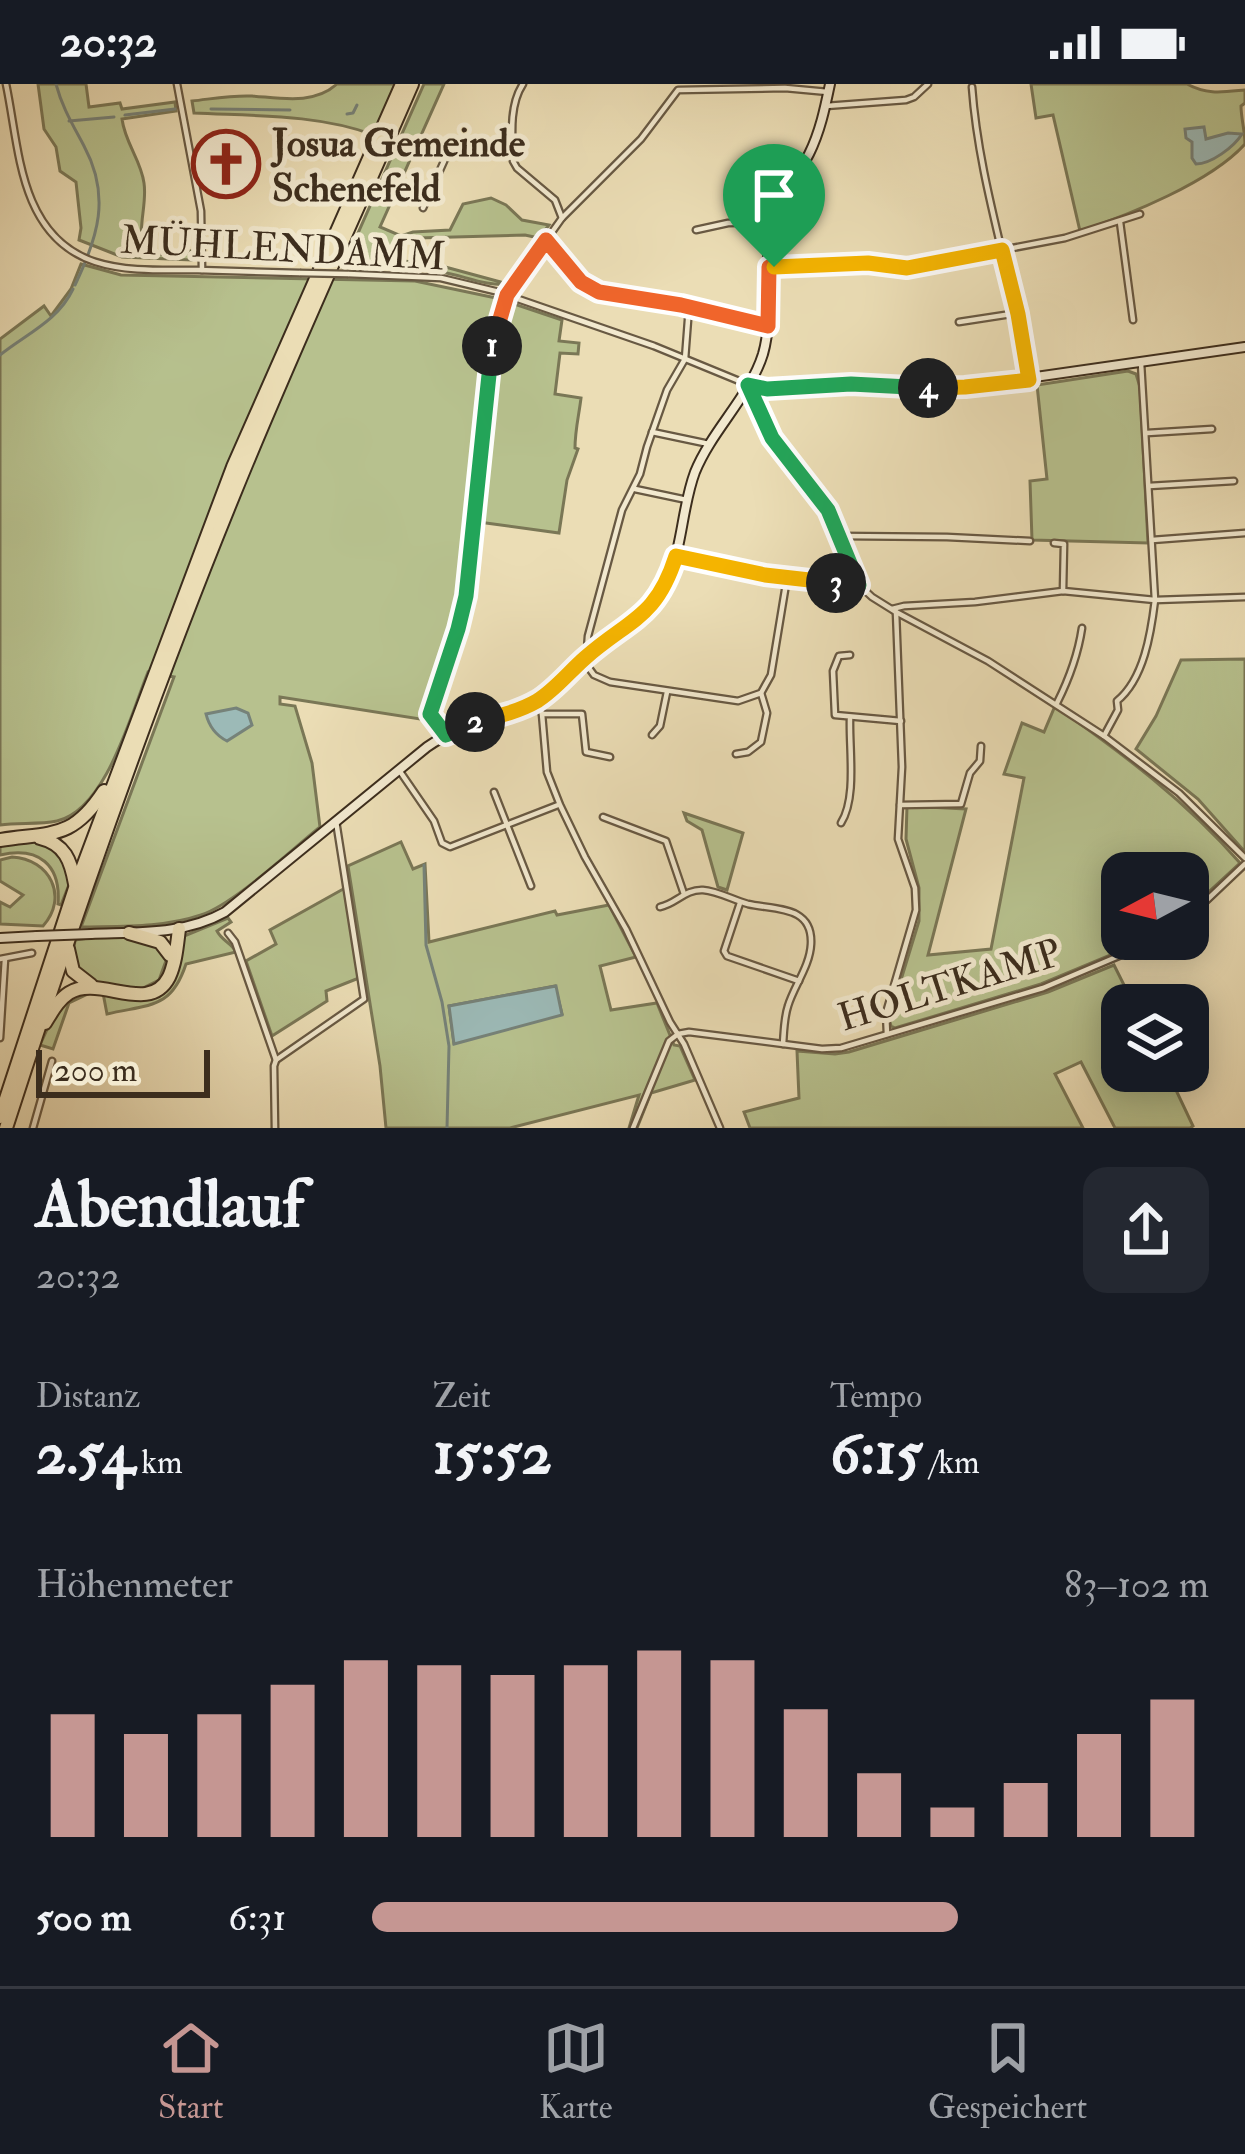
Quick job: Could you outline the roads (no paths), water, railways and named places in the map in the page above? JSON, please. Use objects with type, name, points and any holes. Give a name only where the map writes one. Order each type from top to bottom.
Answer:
[{"type":"highway","points":[[0,1117],[76,886],[233,467],[402,84]]},
{"type":"highway","points":[[6,1128],[131,759],[235,493],[412,84]]},
{"type":"highway","points":[[0,840],[67,830],[81,821],[118,770]]},
{"type":"highway","points":[[37,837],[64,850],[76,886]]},
{"type":"highway","points":[[34,1040],[65,995],[83,987],[146,994],[162,986],[171,970],[174,930]]},
{"type":"highway","points":[[171,970],[174,930]]},
{"type":"highway","points":[[129,933],[160,942],[170,955]]},
{"type":"highway","points":[[68,936],[71,968],[94,987]]},
{"type":"main road","points":[[0,938],[198,925],[235,906],[446,735],[538,700],[654,603],[676,556],[695,473],[762,356],[768,326],[772,222],[812,148],[829,88]]},
{"type":"main road","points":[[748,385],[767,389],[851,384],[953,388],[1245,346]]},
{"type":"street","name":"MÜHLENDAMM","points":[[6,84],[34,206],[57,240],[99,265],[132,270],[441,278],[507,295],[748,385]]},
{"type":"street","points":[[177,84],[201,211],[202,270]]},
{"type":"street","points":[[523,84],[513,109],[513,155],[517,168],[555,200],[562,218]]},
{"type":"street","points":[[825,105],[906,100],[928,84]]},
{"type":"street","points":[[972,86],[977,131],[1029,380]]},
{"type":"street","points":[[446,735],[432,719],[430,706],[462,614],[476,519],[489,357],[507,295],[562,218],[641,139],[678,90],[829,88]]},
{"type":"street","points":[[423,208],[448,156],[457,152],[513,155]]},
{"type":"street","points":[[769,267],[868,263],[907,268],[1065,238],[1140,214]]},
{"type":"street","points":[[696,230],[728,223],[772,222]]},
{"type":"street","points":[[1120,222],[1133,320]]},
{"type":"street","points":[[546,240],[581,282],[594,290],[768,326]]},
{"type":"street","points":[[689,307],[685,359],[667,391],[634,489],[622,510],[584,658],[598,678],[667,692],[738,700],[760,693],[773,666],[787,578]]},
{"type":"street","points":[[959,322],[1018,314]]},
{"type":"street","points":[[1103,736],[1118,710],[1117,701],[1127,693],[1138,669],[1151,633],[1155,600],[1142,363]]},
{"type":"street","points":[[748,385],[772,438],[815,491],[859,585]]},
{"type":"street","points":[[1147,433],[1212,429]]},
{"type":"street","points":[[652,432],[710,444]]},
{"type":"street","points":[[1149,486],[1234,481]]},
{"type":"street","points":[[634,489],[687,500]]},
{"type":"street","points":[[1152,540],[1245,533]]},
{"type":"street","points":[[839,536],[1030,541]]},
{"type":"street","points":[[1054,543],[1064,544],[1063,591]]},
{"type":"street","points":[[676,556],[787,578],[859,585],[1057,704],[1179,793],[1245,861],[1209,897]]},
{"type":"street","points":[[894,610],[904,605],[1063,591],[1155,600],[1245,597]]},
{"type":"street","points":[[886,1034],[886,1013],[916,910],[915,888],[898,839],[902,767],[894,610]]},
{"type":"street","points":[[1057,704],[1082,628]]},
{"type":"street","points":[[850,655],[839,656],[833,671],[835,716],[901,721]]},
{"type":"street","points":[[652,735],[660,725],[667,692]]},
{"type":"street","points":[[736,754],[761,742],[767,713],[760,693]]},
{"type":"street","points":[[538,700],[547,772],[560,805],[626,929],[720,1128]]},
{"type":"street","points":[[542,714],[582,714],[586,752],[610,757]]},
{"type":"street","points":[[841,823],[850,796],[850,718]]},
{"type":"street","points":[[900,805],[961,804],[970,773],[980,761],[981,746]]},
{"type":"street","points":[[399,770],[434,820],[445,846],[454,847],[560,805]]},
{"type":"street","points":[[494,792],[531,886]]},
{"type":"street","points":[[603,818],[666,841],[684,894]]},
{"type":"street","points":[[275,1128],[276,1060],[364,999],[336,821]]},
{"type":"street","points":[[660,907],[704,890],[784,908],[800,917],[807,925],[811,947],[787,1011],[782,1044]]},
{"type":"street","points":[[741,902],[724,951],[727,956],[799,982]]},
{"type":"street","points":[[228,933],[236,942],[276,1060]]},
{"type":"street","points":[[0,1038],[3,959],[32,953]]},
{"type":"street","name":"HOLTKAMP","points":[[678,1034],[832,1049],[1043,988],[1109,960]]},
{"type":"street","points":[[633,1128],[669,1041],[678,1034]]},
{"type":"street","points":[[32,1128],[52,1061]]},
{"type":"water","points":[[1204,127],[1206,139],[1242,134],[1222,154],[1196,164],[1185,129]]},
{"type":"water","points":[[236,708],[248,713],[252,725],[227,741],[213,730],[206,714]]},
{"type":"water","points":[[556,986],[562,1015],[454,1044],[449,1006]]},
{"type":"waterway","points":[[56,84],[92,164],[99,199],[95,233],[75,285]]},
{"type":"waterway","points":[[347,114],[357,105]]},
{"type":"waterway","points":[[125,115],[175,109]]},
{"type":"waterway","points":[[211,109],[290,110]]},
{"type":"waterway","points":[[69,121],[114,117]]},
{"type":"waterway","points":[[0,355],[50,318],[73,289]]},
{"type":"waterway","points":[[424,865],[426,945],[449,1046],[447,1128]]},
{"type":"place","name":"Josua Gemeinde Schenefeld","points":[[226,164]]}]
